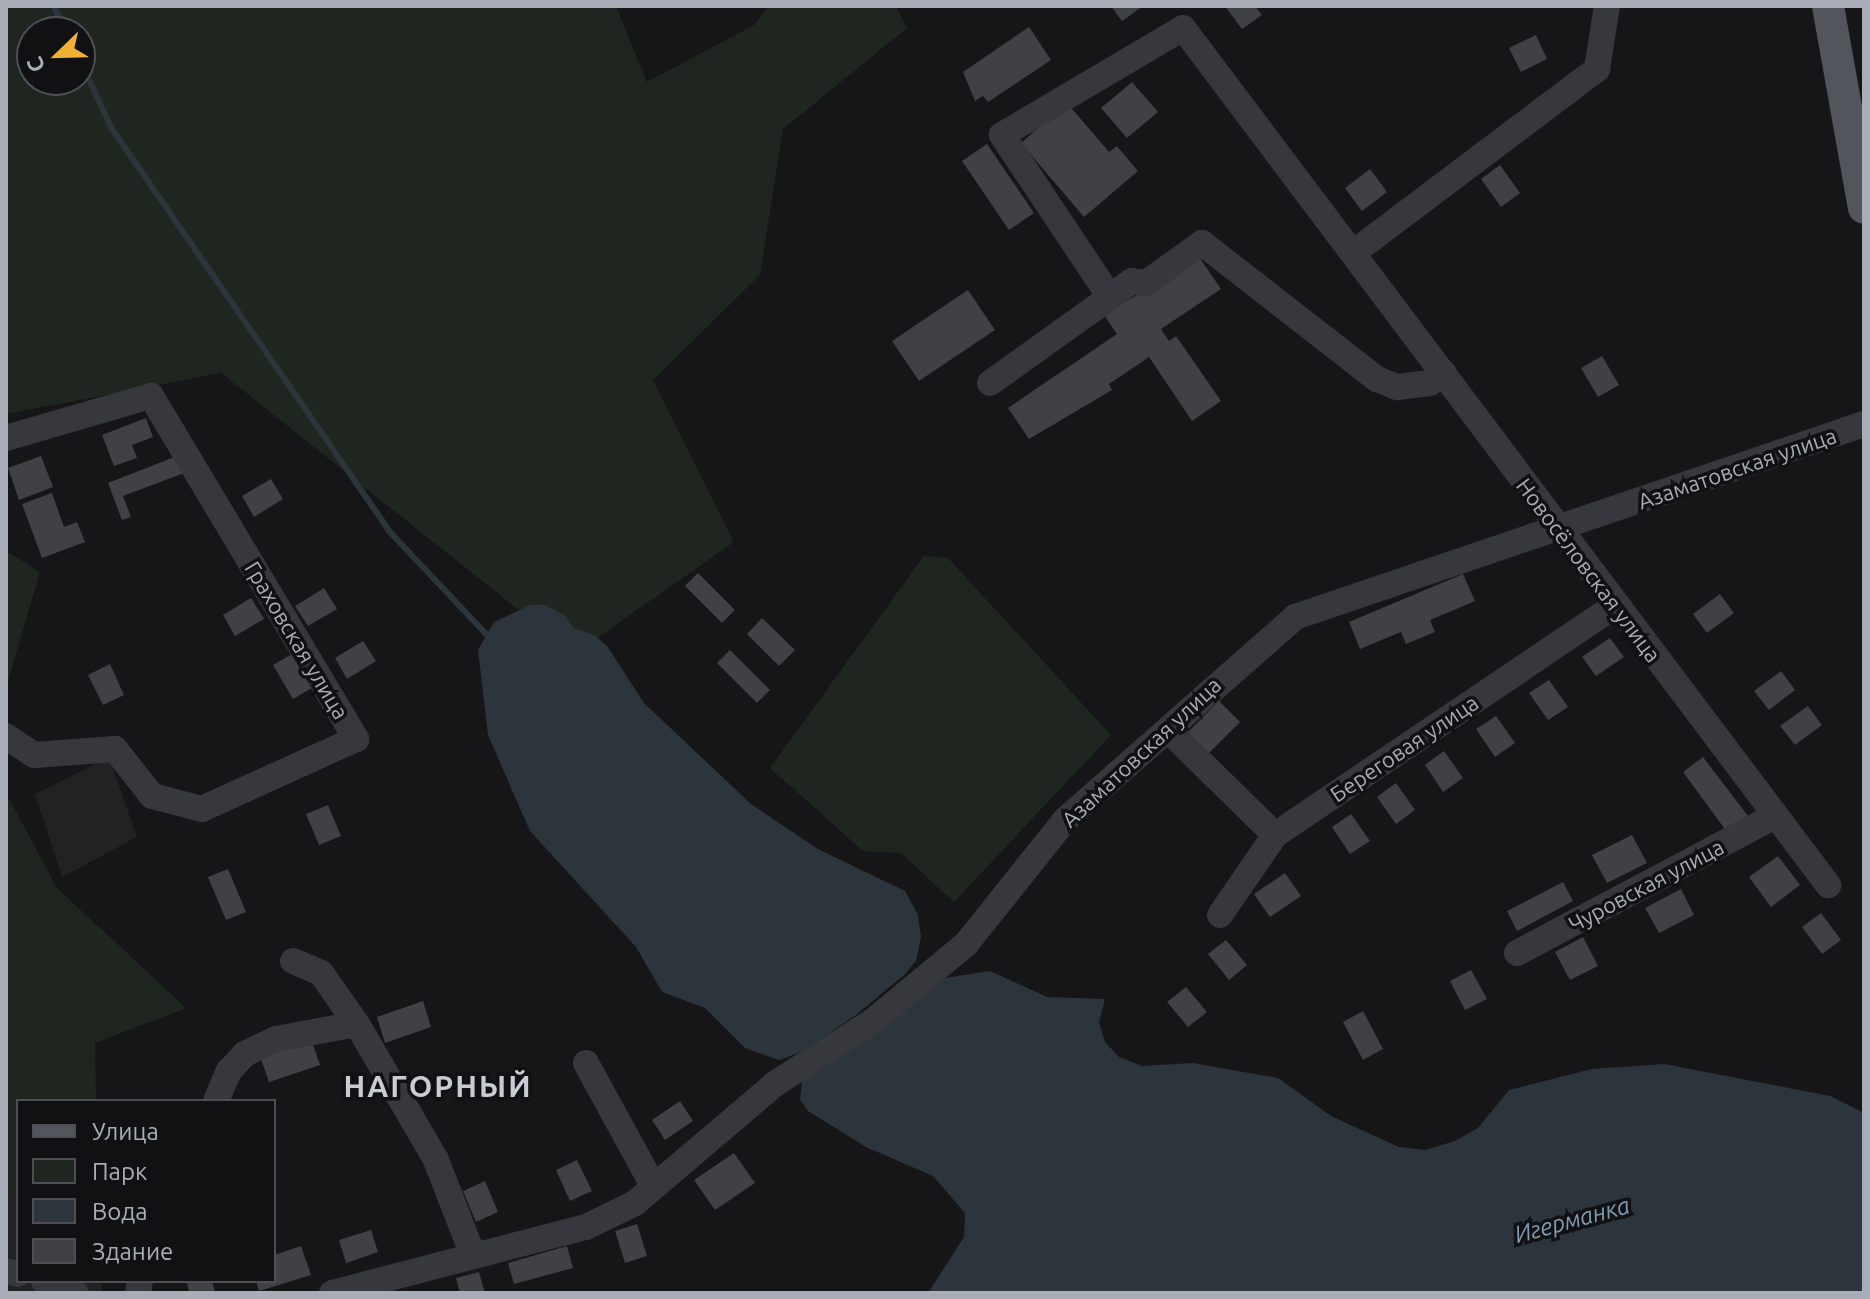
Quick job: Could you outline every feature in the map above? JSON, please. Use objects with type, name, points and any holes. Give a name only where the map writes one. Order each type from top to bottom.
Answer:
[{"type":"main road","points":[[1828,6],[1864,208]]},
{"type":"street","points":[[1353,253],[1597,69],[1607,6]]},
{"type":"street","points":[[1110,297],[1002,135],[1184,17]]},
{"type":"street","name":"Новосёловская улица","points":[[1184,17],[1353,253],[1614,606],[1828,885]]},
{"type":"street","points":[[990,383],[1132,281],[1146,283],[1202,243],[1377,379],[1397,387],[1430,383],[1444,373]]},
{"type":"street","name":"Граховская улица","points":[[6,438],[151,396],[356,739],[202,809],[152,796],[115,749],[34,755],[6,736]]},
{"type":"street","name":"Азаматовская улица","points":[[332,1293],[472,1253],[586,1227],[635,1203],[776,1083],[873,1021],[966,944],[1065,820],[1170,732],[1226,673],[1295,617],[1559,531],[1864,424]]},
{"type":"street","name":"Береговая улица","points":[[1220,915],[1275,835],[1614,606]]},
{"type":"street","points":[[1170,732],[1275,835]]},
{"type":"street","name":"Чуровская улица","points":[[1517,953],[1775,816]]},
{"type":"street","points":[[293,961],[321,973],[357,1024],[436,1160],[472,1253]]},
{"type":"street","points":[[217,1099],[229,1071],[245,1054],[276,1039],[357,1024]]},
{"type":"street","points":[[586,1063],[654,1187]]},
{"type":"street","points":[[49,1283],[76,1293]]},
{"type":"shaded area","points":[[109,757],[137,837],[62,877],[35,794]]},
{"type":"shaded area","points":[[6,1191],[16,1195],[16,1283],[102,1283],[102,1293],[6,1293]]},
{"type":"green space","points":[[6,6],[616,6],[647,82],[754,25],[769,6],[896,6],[907,28],[783,129],[760,275],[653,380],[734,542],[574,654],[221,373],[6,414]]},
{"type":"green space","points":[[6,551],[40,572],[6,688]]},
{"type":"green space","points":[[924,556],[948,558],[1111,735],[954,902],[901,853],[863,851],[770,768]]},
{"type":"green space","points":[[6,793],[57,888],[186,1008],[95,1043],[96,1099],[16,1099],[16,1195],[6,1191]]},
{"type":"water","points":[[530,605],[545,605],[566,616],[573,628],[594,635],[607,646],[644,703],[751,804],[818,849],[905,891],[918,915],[921,937],[916,961],[905,974],[856,1015],[801,1052],[779,1060],[745,1048],[705,1008],[662,992],[636,947],[530,831],[488,735],[478,650],[494,622]]},
{"type":"water","name":"Игерманка","points":[[990,971],[1047,997],[1105,999],[1099,1022],[1105,1042],[1119,1057],[1142,1066],[1193,1063],[1278,1078],[1331,1116],[1399,1147],[1425,1150],[1455,1141],[1478,1128],[1509,1090],[1592,1069],[1664,1064],[1830,1096],[1864,1113],[1864,1293],[928,1293],[964,1237],[965,1213],[933,1176],[866,1147],[808,1111],[800,1100],[802,1080],[939,979]]},
{"type":"building","points":[[1111,6],[1143,6],[1122,21]]},
{"type":"building","points":[[1225,6],[1255,6],[1262,15],[1242,29]]},
{"type":"building","points":[[1029,27],[1051,60],[988,102],[983,96],[975,101],[963,72]]},
{"type":"building","points":[[1536,35],[1547,59],[1521,72],[1509,48]]},
{"type":"building","points":[[1132,82],[1158,112],[1127,138],[1101,108]]},
{"type":"building","points":[[1067,103],[1109,152],[1117,146],[1138,171],[1084,217],[1021,143]]},
{"type":"building","points":[[987,144],[1034,213],[1009,230],[962,161]]},
{"type":"building","points":[[1500,165],[1520,193],[1501,207],[1481,179]]},
{"type":"building","points":[[1370,169],[1387,192],[1362,211],[1345,188]]},
{"type":"building","points":[[1199,257],[1221,289],[1161,329],[1169,341],[1176,336],[1221,401],[1192,421],[1149,357],[1109,384],[1112,390],[1029,439],[1008,408],[1117,334],[1104,315]]},
{"type":"building","points":[[968,290],[995,330],[919,381],[892,341]]},
{"type":"building","points":[[1602,356],[1619,385],[1598,397],[1581,368]]},
{"type":"building","points":[[146,418],[153,437],[132,445],[137,458],[114,466],[102,435]]},
{"type":"building","points":[[41,456],[53,487],[19,500],[8,468]]},
{"type":"building","points":[[177,456],[184,473],[123,496],[131,517],[122,520],[108,483]]},
{"type":"building","points":[[271,479],[283,499],[254,517],[242,496]]},
{"type":"building","points":[[52,493],[64,527],[77,522],[85,542],[42,558],[22,504]]},
{"type":"building","points":[[698,573],[735,610],[722,623],[685,586]]},
{"type":"building","points":[[1463,574],[1475,601],[1430,620],[1435,632],[1406,644],[1401,632],[1360,649],[1349,622]]},
{"type":"building","points":[[324,588],[337,609],[308,626],[295,606]]},
{"type":"building","points":[[1720,594],[1734,613],[1707,633],[1693,614]]},
{"type":"building","points":[[251,598],[264,619],[235,636],[223,615]]},
{"type":"building","points":[[762,618],[795,650],[779,666],[747,634]]},
{"type":"building","points":[[1610,638],[1624,657],[1596,676],[1582,657]]},
{"type":"building","points":[[363,641],[376,661],[347,679],[335,658]]},
{"type":"building","points":[[730,650],[770,690],[757,703],[717,663]]},
{"type":"building","points":[[292,654],[312,688],[293,699],[273,665]]},
{"type":"building","points":[[110,664],[124,695],[103,705],[88,675]]},
{"type":"building","points":[[1781,671],[1795,690],[1769,710],[1754,691]]},
{"type":"building","points":[[1549,680],[1568,707],[1548,720],[1529,693]]},
{"type":"building","points":[[1219,701],[1240,722],[1206,756],[1185,735]]},
{"type":"building","points":[[1808,706],[1822,725],[1795,745],[1780,726]]},
{"type":"building","points":[[1496,716],[1515,743],[1495,757],[1476,729]]},
{"type":"building","points":[[1444,751],[1463,778],[1443,792],[1425,765]]},
{"type":"building","points":[[1703,757],[1748,816],[1727,832],[1683,772]]},
{"type":"building","points":[[1396,783],[1415,810],[1396,824],[1377,797]]},
{"type":"building","points":[[328,805],[341,836],[319,845],[306,814]]},
{"type":"building","points":[[1351,814],[1370,841],[1350,854],[1332,827]]},
{"type":"building","points":[[1632,835],[1647,863],[1607,883],[1592,855]]},
{"type":"building","points":[[1778,856],[1800,885],[1771,907],[1749,877]]},
{"type":"building","points":[[228,869],[246,912],[226,920],[208,877]]},
{"type":"building","points":[[1285,873],[1301,896],[1270,917],[1254,894]]},
{"type":"building","points":[[1563,882],[1573,901],[1517,931],[1507,911]]},
{"type":"building","points":[[1681,889],[1694,915],[1659,933],[1645,908]]},
{"type":"building","points":[[1821,913],[1841,940],[1822,954],[1802,927]]},
{"type":"building","points":[[1583,937],[1598,966],[1570,980],[1555,952]]},
{"type":"building","points":[[1226,940],[1247,965],[1229,980],[1208,954]]},
{"type":"building","points":[[1471,970],[1487,999],[1465,1010],[1450,981]]},
{"type":"building","points":[[1186,987],[1207,1012],[1188,1027],[1167,1002]]},
{"type":"building","points":[[423,1001],[431,1027],[385,1043],[377,1017]]},
{"type":"building","points":[[1363,1011],[1383,1049],[1363,1060],[1343,1022]]},
{"type":"building","points":[[311,1039],[320,1065],[269,1082],[260,1056]]},
{"type":"building","points":[[680,1101],[693,1121],[665,1140],[652,1120]]},
{"type":"building","points":[[734,1153],[755,1183],[715,1210],[694,1180]]},
{"type":"building","points":[[577,1160],[592,1191],[570,1201],[556,1170]]},
{"type":"building","points":[[485,1181],[498,1212],[476,1222],[463,1191]]},
{"type":"building","points":[[637,1224],[647,1256],[625,1263],[615,1231]]},
{"type":"building","points":[[371,1230],[378,1252],[346,1263],[339,1240]]},
{"type":"building","points":[[301,1246],[311,1275],[259,1291],[257,1283],[276,1283],[276,1254]]},
{"type":"building","points":[[567,1246],[573,1268],[514,1284],[508,1263]]},
{"type":"building","points":[[479,1272],[485,1293],[460,1293],[456,1278]]},
{"type":"building","points":[[187,1283],[212,1283],[215,1293],[190,1293]]},
{"type":"waterway","points":[[54,6],[59,16]]},
{"type":"waterway","points":[[96,95],[112,129],[389,531],[489,637]]},
{"type":"district","name":"НАГОРНЫЙ","points":[[438,1086]]}]
